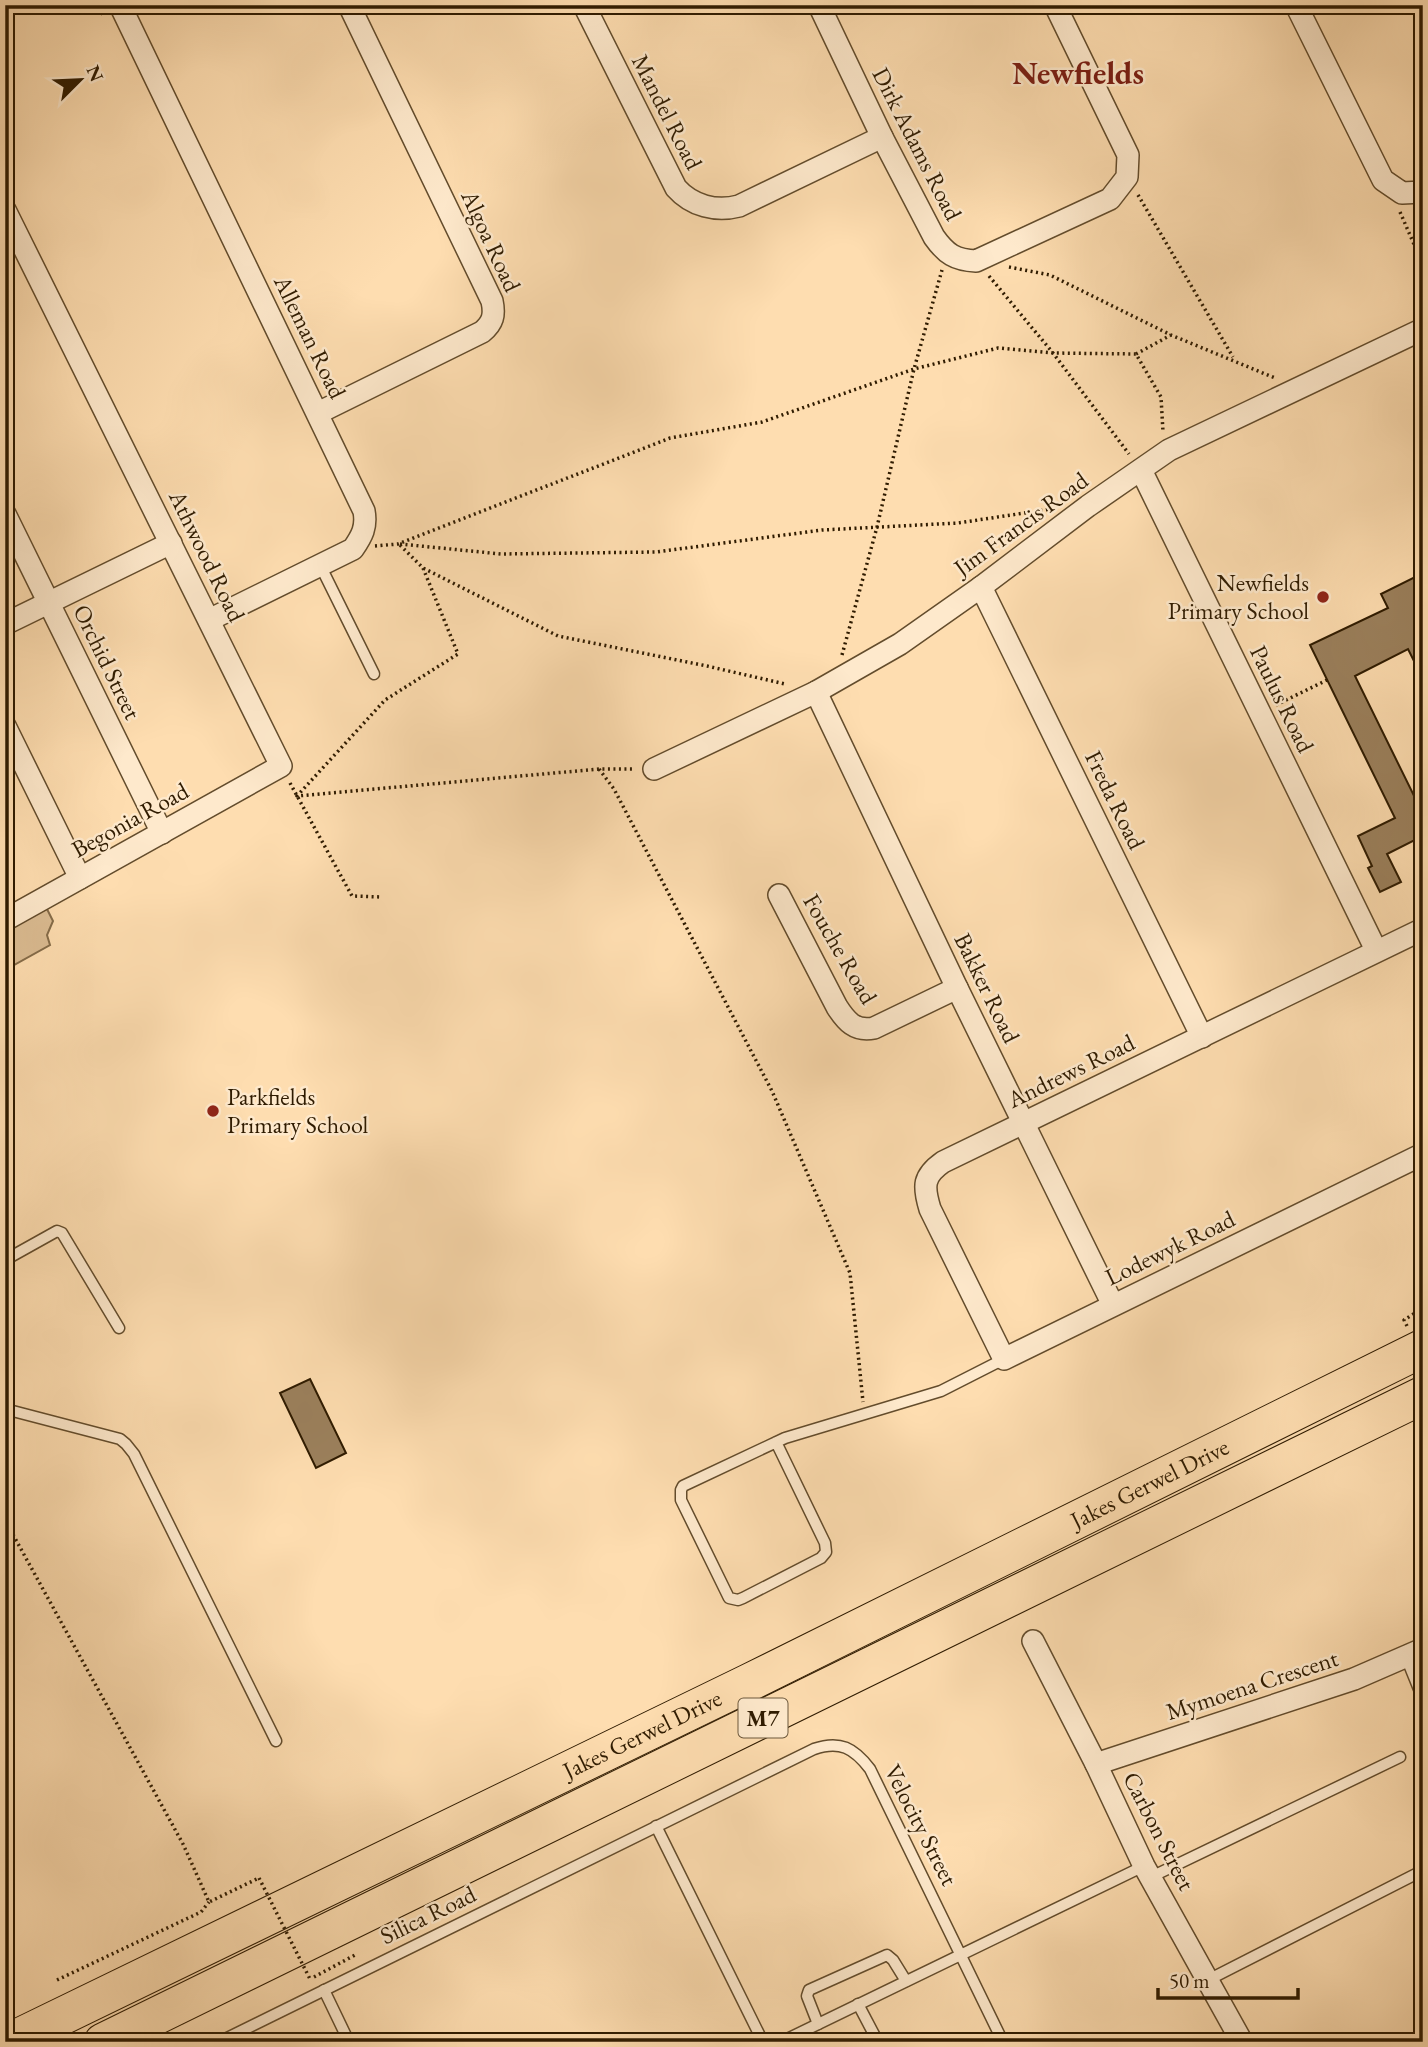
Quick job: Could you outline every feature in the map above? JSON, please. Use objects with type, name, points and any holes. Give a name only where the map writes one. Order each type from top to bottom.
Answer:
[{"type":"highway","name":"Jakes Gerwel Drive","points":[[9,2042],[772,1670],[1423,1348]]},
{"type":"highway","name":"Jakes Gerwel Drive","points":[[103,2042],[1423,1395]]},
{"type":"street","name":"Algoa Road","points":[[318,413],[482,332],[492,320],[495,311],[349,5]]},
{"type":"street","name":"Mandel Road","points":[[584,5],[676,188],[704,206],[720,209],[739,206],[883,137]]},
{"type":"street","name":"Dirk Adams Road","points":[[818,5],[934,237],[943,249],[966,260]]},
{"type":"street","points":[[966,260],[1110,199],[1127,177],[1128,155],[1055,5]]},
{"type":"street","points":[[1296,5],[1383,180],[1412,192]]},
{"type":"street","name":"Alleman Road","points":[[121,6],[364,511],[365,527],[352,549]]},
{"type":"street","name":"Athwood Road","points":[[5,210],[281,766]]},
{"type":"street","name":"Jim Francis Road","points":[[654,769],[816,692],[900,644],[1169,450],[1423,329]]},
{"type":"street","name":"Paulus Road","points":[[1141,470],[1376,950]]},
{"type":"street","name":"Orchid Street","points":[[5,514],[162,833]]},
{"type":"street","points":[[5,624],[171,543]]},
{"type":"street","points":[[209,620],[352,549]]},
{"type":"street","name":"Freda Road","points":[[981,587],[1202,1037]]},
{"type":"street","name":"Bakker Road","points":[[816,692],[957,988],[1113,1305]]},
{"type":"street","points":[[5,726],[80,878]]},
{"type":"street","name":"Begonia Road","points":[[5,920],[281,766]]},
{"type":"street","name":"Fouche Road","points":[[779,895],[837,1007],[843,1017],[857,1028],[874,1028],[957,988]]},
{"type":"street","name":"Andrews Road","points":[[1004,1359],[930,1209],[925,1193],[926,1180],[933,1169],[1423,929]]},
{"type":"street","name":"Lodewyk Road","points":[[1004,1359],[1423,1154]]},
{"type":"street","name":"Carbon Street","points":[[1033,1641],[1148,1872],[1242,2042]]},
{"type":"street","name":"Mymoena Crescent","points":[[1096,1764],[1354,1678],[1414,1653]]},
{"type":"lane","points":[[320,565],[374,674]]},
{"type":"lane","points":[[5,1260],[57,1231],[62,1233],[119,1328]]},
{"type":"lane","name":"Lodewyk Road","points":[[776,1442],[825,1543],[826,1552],[821,1558],[738,1600],[732,1600],[681,1500],[683,1486],[776,1442],[941,1391],[1004,1359]]},
{"type":"lane","points":[[5,1409],[120,1440],[126,1444],[134,1454],[276,1741]]},
{"type":"lane","points":[[1414,1653],[1423,1699]]},
{"type":"lane","name":"Velocity Street","points":[[656,1826],[814,1749],[825,1745],[846,1748],[863,1760],[877,1781],[1003,2042]]},
{"type":"lane","points":[[781,2042],[961,1954],[1400,1757]]},
{"type":"lane","points":[[656,1826],[763,2042]]},
{"type":"lane","name":"Silica Road","points":[[219,2042],[656,1826]]},
{"type":"lane","points":[[1208,1980],[1416,1874]]},
{"type":"lane","points":[[818,2024],[807,1996],[808,1990],[887,1955],[905,1981]]},
{"type":"lane","points":[[324,1990],[349,2042]]},
{"type":"lane","points":[[858,2004],[878,2042]]},
{"type":"path","points":[[5,11],[10,5]]},
{"type":"path","points":[[52,5],[106,15],[121,6]]},
{"type":"path","points":[[1127,177],[1234,359]]},
{"type":"path","points":[[1412,192],[1399,208],[1423,265]]},
{"type":"path","points":[[966,260],[1052,353],[1141,470]]},
{"type":"path","points":[[845,675],[842,655],[877,527],[914,369],[943,267],[966,260],[1050,275],[1171,335],[1285,382],[1291,392]]},
{"type":"path","points":[[398,544],[670,438],[762,422],[914,369],[998,348],[1052,353],[1136,354],[1171,335]]},
{"type":"path","points":[[1136,354],[1161,397],[1164,440],[1169,450]]},
{"type":"path","points":[[352,549],[398,544],[501,554],[656,552],[822,530],[958,523],[1063,507],[1088,506]]},
{"type":"path","points":[[398,544],[424,568],[558,636],[707,666],[816,692]]},
{"type":"path","points":[[297,796],[385,700],[458,654],[424,568]]},
{"type":"path","points":[[1260,713],[1327,680]]},
{"type":"path","points":[[281,766],[352,896],[382,897]]},
{"type":"path","points":[[297,796],[599,769],[654,769]]},
{"type":"path","points":[[599,769],[614,789],[772,1091],[850,1273],[864,1414]]},
{"type":"path","points":[[1417,1311],[1423,1308]]},
{"type":"path","points":[[5,1520],[183,1844],[209,1902]]},
{"type":"path","points":[[57,1980],[201,1912],[209,1902],[259,1878],[310,1979],[355,1955]]},
{"type":"shaded area","points":[[45,905],[53,921],[47,935],[50,945],[5,970],[5,927]]},
{"type":"building","points":[[1423,573],[1423,679],[1408,649],[1355,676],[1423,814],[1423,836],[1387,854],[1401,882],[1380,892],[1368,868],[1372,866],[1358,836],[1395,818],[1310,645],[1388,608],[1381,594]]},
{"type":"building","points":[[310,1379],[346,1453],[316,1468],[280,1393]]},
{"type":"place","name":"Newfields Primary School","points":[[1323,597]]},
{"type":"place","name":"Parkfields Primary School","points":[[213,1111]]},
{"type":"district","name":"Newfields","points":[[1078,73]]}]
